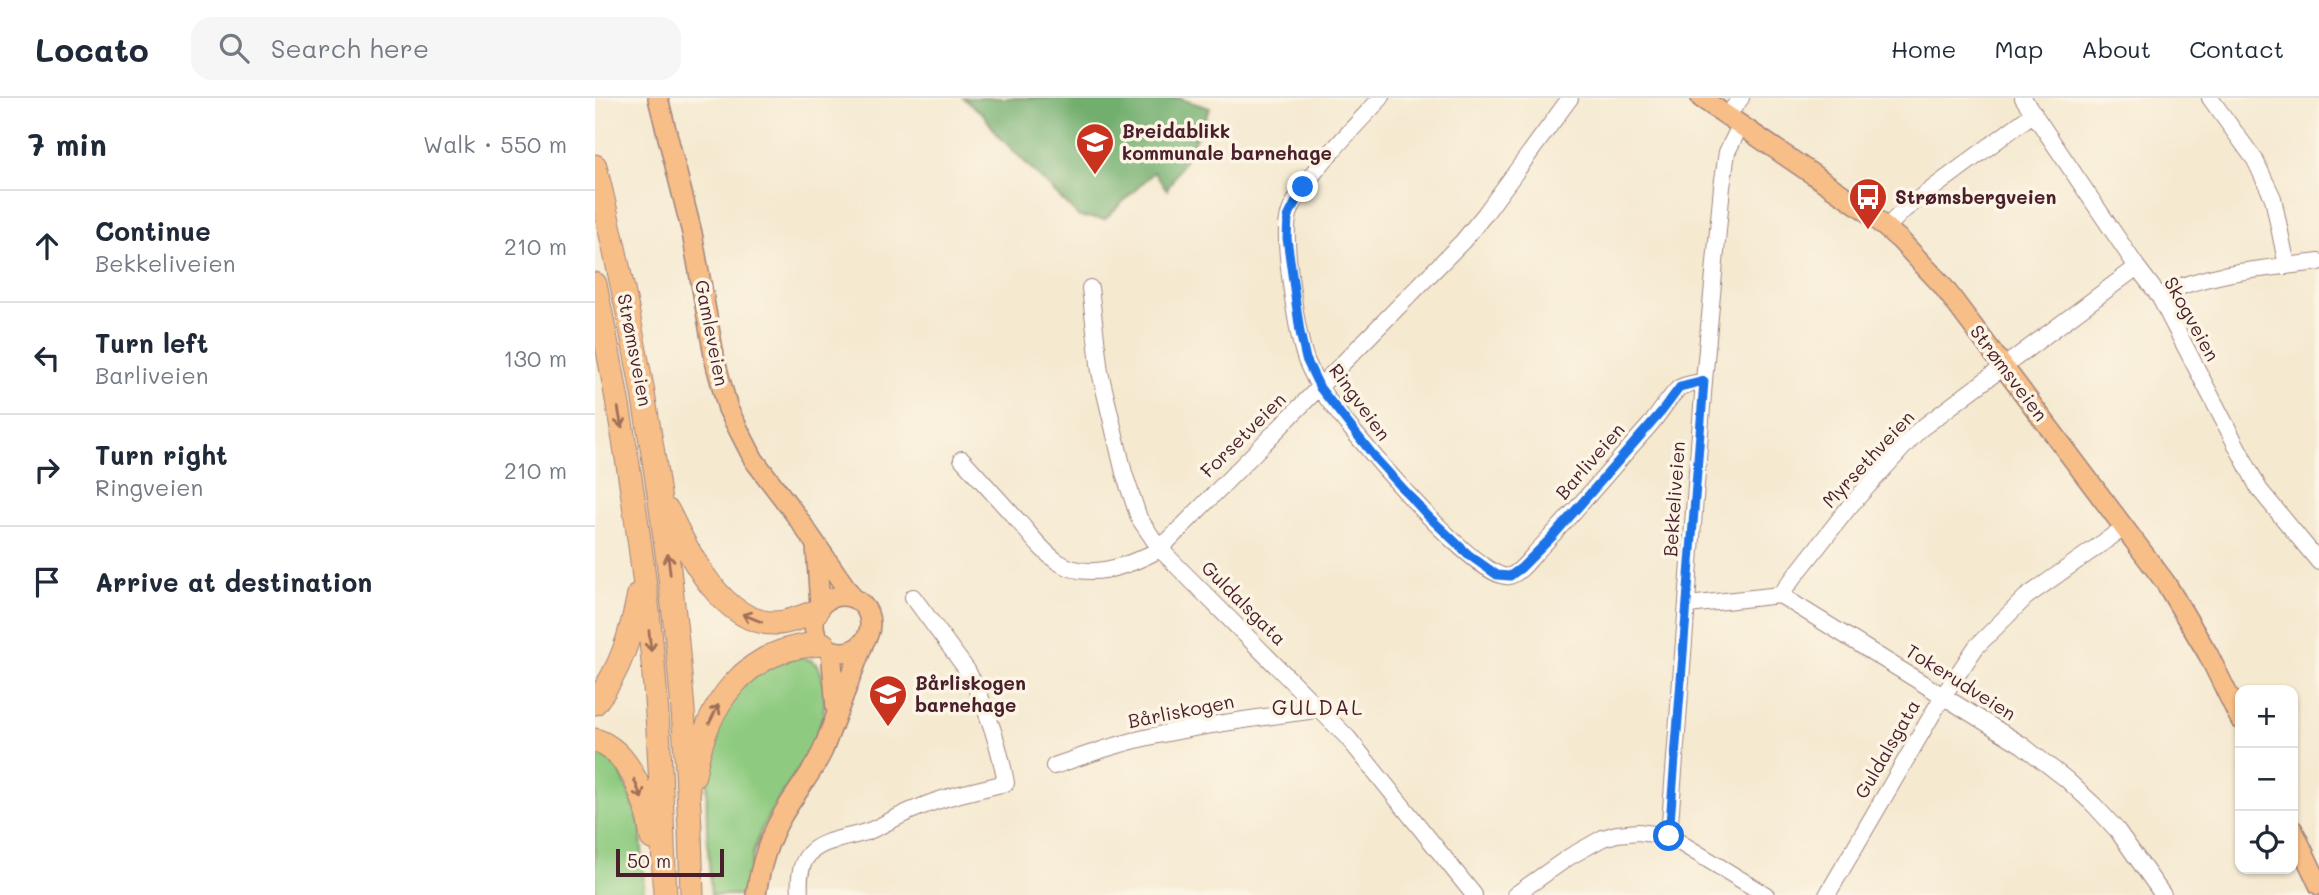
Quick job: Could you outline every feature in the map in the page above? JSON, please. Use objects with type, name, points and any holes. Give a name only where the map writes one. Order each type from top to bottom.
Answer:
[{"type":"highway","name":"Strømsveien","points":[[595,166],[636,345],[660,493]]},
{"type":"highway","name":"Strømsveien","points":[[595,284],[622,429],[643,573],[655,688],[664,895]]},
{"type":"highway","points":[[660,493],[708,581],[744,616],[755,621],[777,623],[818,609]]},
{"type":"highway","points":[[660,493],[675,622],[689,802],[692,895]]},
{"type":"highway","points":[[595,703],[610,683],[625,650],[643,573]]},
{"type":"highway","points":[[689,802],[697,758],[706,729],[722,698],[735,681],[755,664],[778,652],[805,645],[827,647]]},
{"type":"highway","points":[[595,740],[622,757],[634,778],[650,826],[664,895]]},
{"type":"main road","name":"Gamleveien","points":[[659,98],[692,233],[715,360],[728,409],[754,460],[853,598]]},
{"type":"main road","name":"Strømsveien","points":[[1701,98],[1837,190],[1886,229],[1942,285],[2165,582],[2188,618],[2235,709]]},
{"type":"main road","name":"Gamleveien","points":[[816,546],[818,609]]},
{"type":"main road","points":[[757,895],[763,861],[772,837],[782,815],[816,765],[829,737],[870,628],[865,607],[846,596],[832,597],[818,609],[814,629],[827,647],[837,714]]},
{"type":"main road","points":[[827,647],[838,652],[852,650],[864,642]]},
{"type":"main road","points":[[2298,841],[2319,887],[2303,895]]},
{"type":"street","name":"Ringveien","points":[[1381,98],[1303,187],[1288,217],[1287,238],[1306,359],[1320,388],[1377,460],[1428,516],[1491,572],[1510,576]]},
{"type":"street","name":"Forsetveien","points":[[962,459],[1042,548],[1058,562],[1090,570],[1112,569],[1143,559],[1160,549],[1463,241],[1570,98]]},
{"type":"street","points":[[1733,122],[1741,98]]},
{"type":"street","name":"Skogveien","points":[[2023,98],[2159,296],[2259,489],[2319,562]]},
{"type":"street","points":[[2210,98],[2255,160],[2273,198],[2287,266]]},
{"type":"street","points":[[1886,229],[1905,209],[2034,113]]},
{"type":"street","name":"Bekkeliveien","points":[[1669,836],[1704,381],[1725,160],[1733,122]]},
{"type":"street","points":[[2159,296],[2180,285],[2200,279],[2319,261]]},
{"type":"street","name":"Myrsethveien","points":[[1780,595],[1849,507],[1919,430],[2137,267]]},
{"type":"street","name":"Guldalsgata","points":[[1090,288],[1100,372],[1124,473],[1139,518],[1160,549],[1316,705],[1374,768],[1474,895]]},
{"type":"street","name":"Barliveien","points":[[1510,576],[1553,536],[1680,387],[1704,381]]},
{"type":"street","name":"Guldalsgata","points":[[1827,895],[1943,696],[1976,647],[2026,597],[2125,527]]},
{"type":"street","points":[[1688,605],[1780,595]]},
{"type":"street","name":"Tokerudveien","points":[[1780,595],[2022,745],[2066,779],[2117,830],[2163,895]]},
{"type":"street","points":[[800,895],[804,862],[818,846],[867,831],[943,799],[1006,783],[993,732],[974,682],[913,597]]},
{"type":"street","name":"Bårliskogen","points":[[1054,766],[1112,746],[1156,735],[1198,726],[1309,711],[1316,705]]},
{"type":"street","points":[[1515,895],[1603,838],[1638,832],[1669,836],[1766,895]]},
{"type":"green space","name":"Breidablikk kommunale barnehage","points":[[963,98],[1178,98],[1210,108],[1167,190],[1154,172],[1105,219],[1079,217],[997,134],[983,114]]},
{"type":"green space","points":[[798,656],[813,662],[821,673],[825,704],[821,723],[805,759],[772,810],[760,835],[752,860],[747,895],[711,895],[707,785],[716,729],[725,705],[740,685],[759,673]]},
{"type":"green space","points":[[595,749],[618,767],[632,799],[641,828],[644,895],[595,895]]},
{"type":"place","name":"Breidablikk kommunale barnehage","points":[[1095,176]]},
{"type":"place","name":"Strømsbergveien","points":[[1868,231]]},
{"type":"place","name":"Bårliskogen barnehage","points":[[888,728]]},
{"type":"district","name":"GULDAL","points":[[1318,708]]},
{"type":"route","points":[[1303,187],[1291,207],[1287,238],[1300,332],[1306,359],[1320,388],[1377,460],[1428,516],[1469,555],[1497,575],[1510,576],[1553,536],[1680,387],[1704,381],[1669,836]]}]
